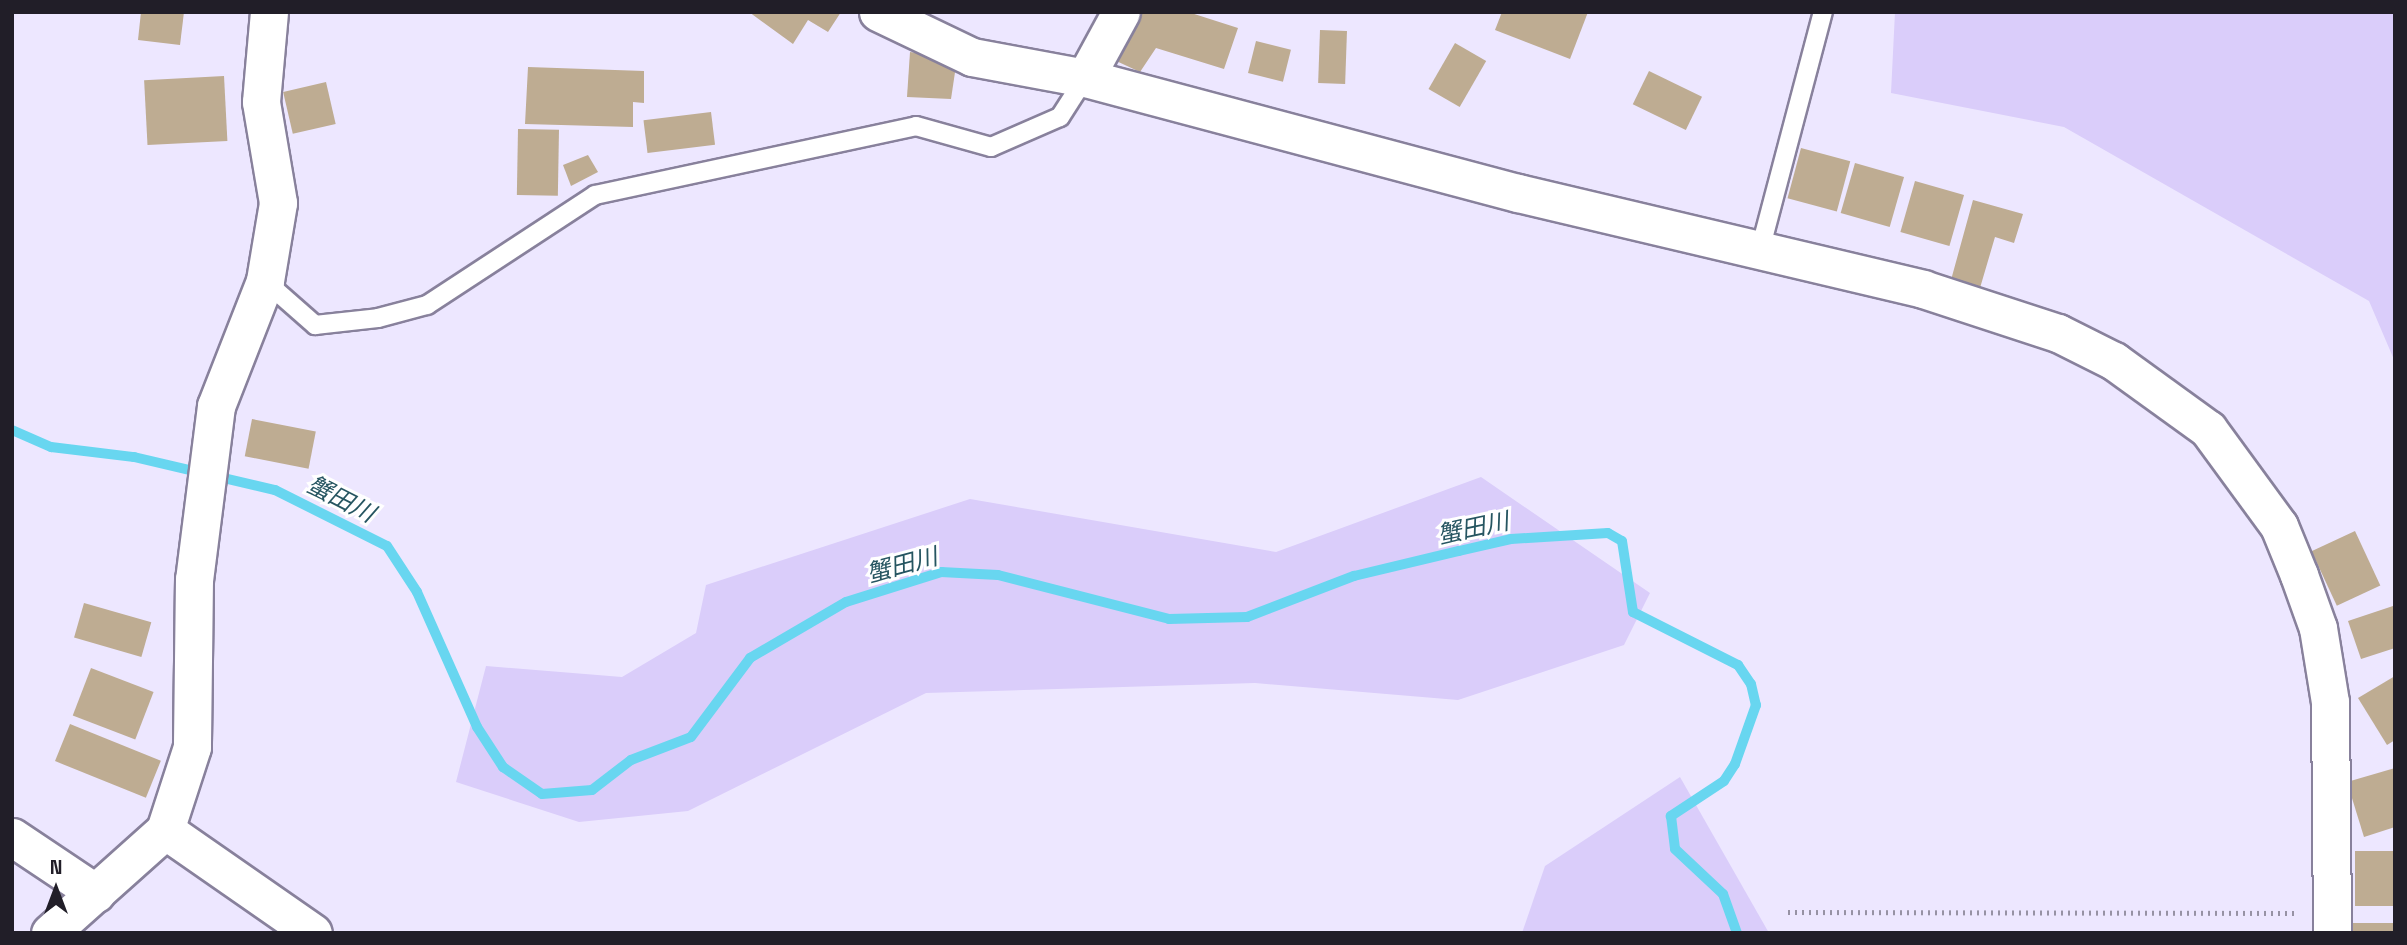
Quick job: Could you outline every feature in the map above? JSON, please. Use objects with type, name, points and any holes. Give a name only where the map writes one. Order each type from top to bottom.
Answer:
[{"type":"street","points":[[50,933],[165,830],[192,747],[194,579],[216,406],[265,281],[278,203],[261,102],[270,12]]},
{"type":"street","points":[[878,12],[972,57],[1085,78],[1923,289],[2058,333],[2114,361],[2208,429],[2279,526],[2318,628],[2330,702],[2333,923]]},
{"type":"street","points":[[1085,78],[1121,12]]},
{"type":"street","points":[[165,830],[313,933]]},
{"type":"street","points":[[12,837],[96,893]]},
{"type":"lane","points":[[1760,250],[1824,13]]},
{"type":"lane","points":[[265,281],[315,325],[378,318],[427,305],[595,195],[916,126],[991,147],[1060,117],[1085,78]]},
{"type":"path","points":[[1788,912],[2333,923]]},
{"type":"shaded area","points":[[1895,12],[2395,12],[2395,362],[2369,301],[2064,127],[1891,93]]},
{"type":"shaded area","points":[[1481,477],[1650,593],[1624,645],[1458,700],[1255,683],[926,693],[688,811],[579,822],[456,782],[486,666],[622,677],[696,633],[706,585],[970,499],[1276,552]]},
{"type":"shaded area","points":[[1680,777],[1769,933],[1522,933],[1545,866]]},
{"type":"building","points":[[141,12],[184,12],[180,45],[138,40]]},
{"type":"building","points":[[749,12],[841,12],[828,32],[808,20],[793,44]]},
{"type":"building","points":[[1143,12],[1188,12],[1238,28],[1224,69],[1156,48],[1140,72],[1112,59]]},
{"type":"building","points":[[1502,12],[1588,12],[1570,59],[1495,30]]},
{"type":"building","points":[[1320,30],[1347,31],[1345,84],[1318,83]]},
{"type":"building","points":[[1256,41],[1291,50],[1283,82],[1248,73]]},
{"type":"building","points":[[1455,43],[1486,61],[1460,107],[1428,89]]},
{"type":"building","points":[[910,52],[957,59],[951,99],[907,97]]},
{"type":"building","points":[[528,67],[644,71],[644,103],[633,102],[633,127],[525,124]]},
{"type":"building","points":[[1649,71],[1702,97],[1686,130],[1633,104]]},
{"type":"building","points":[[224,76],[227,141],[148,145],[144,80]]},
{"type":"building","points":[[326,82],[336,124],[293,134],[283,92]]},
{"type":"building","points":[[711,112],[715,145],[648,153],[644,120]]},
{"type":"building","points":[[518,129],[559,130],[558,196],[517,195]]},
{"type":"building","points":[[1801,148],[1850,161],[1837,211],[1788,198]]},
{"type":"building","points":[[588,155],[598,172],[571,186],[563,165]]},
{"type":"building","points":[[1855,163],[1904,177],[1890,227],[1841,213]]},
{"type":"building","points":[[1915,181],[1964,195],[1949,246],[1900,232]]},
{"type":"building","points":[[1973,200],[2023,214],[2014,243],[1995,237],[1980,288],[1951,280]]},
{"type":"building","points":[[252,419],[316,431],[309,469],[245,456]]},
{"type":"building","points":[[2355,531],[2380,585],[2337,606],[2311,551]]},
{"type":"building","points":[[84,603],[151,622],[141,657],[74,638]]},
{"type":"building","points":[[2393,606],[2395,648],[2361,659],[2348,621]]},
{"type":"building","points":[[91,668],[154,692],[135,740],[73,716]]},
{"type":"building","points":[[2395,676],[2395,740],[2387,745],[2358,698]]},
{"type":"building","points":[[70,724],[161,761],[146,798],[55,761]]},
{"type":"building","points":[[2395,768],[2395,827],[2364,837],[2347,782]]},
{"type":"building","points":[[2355,851],[2395,851],[2395,906],[2355,906]]},
{"type":"building","points":[[2350,923],[2395,923],[2395,933],[2350,933]]},
{"type":"waterway","name":"蟹田川","points":[[12,430],[51,447],[134,457],[275,490],[387,546],[417,592],[477,727],[503,767],[542,794],[592,790],[631,760],[691,737],[750,658],[846,602],[941,572],[998,575],[1169,619],[1247,617],[1354,576],[1459,551],[1511,539],[1608,533],[1622,541],[1633,612],[1738,665],[1751,684],[1756,705],[1735,764],[1724,781],[1671,816],[1675,849],[1723,894],[1737,933]]}]
